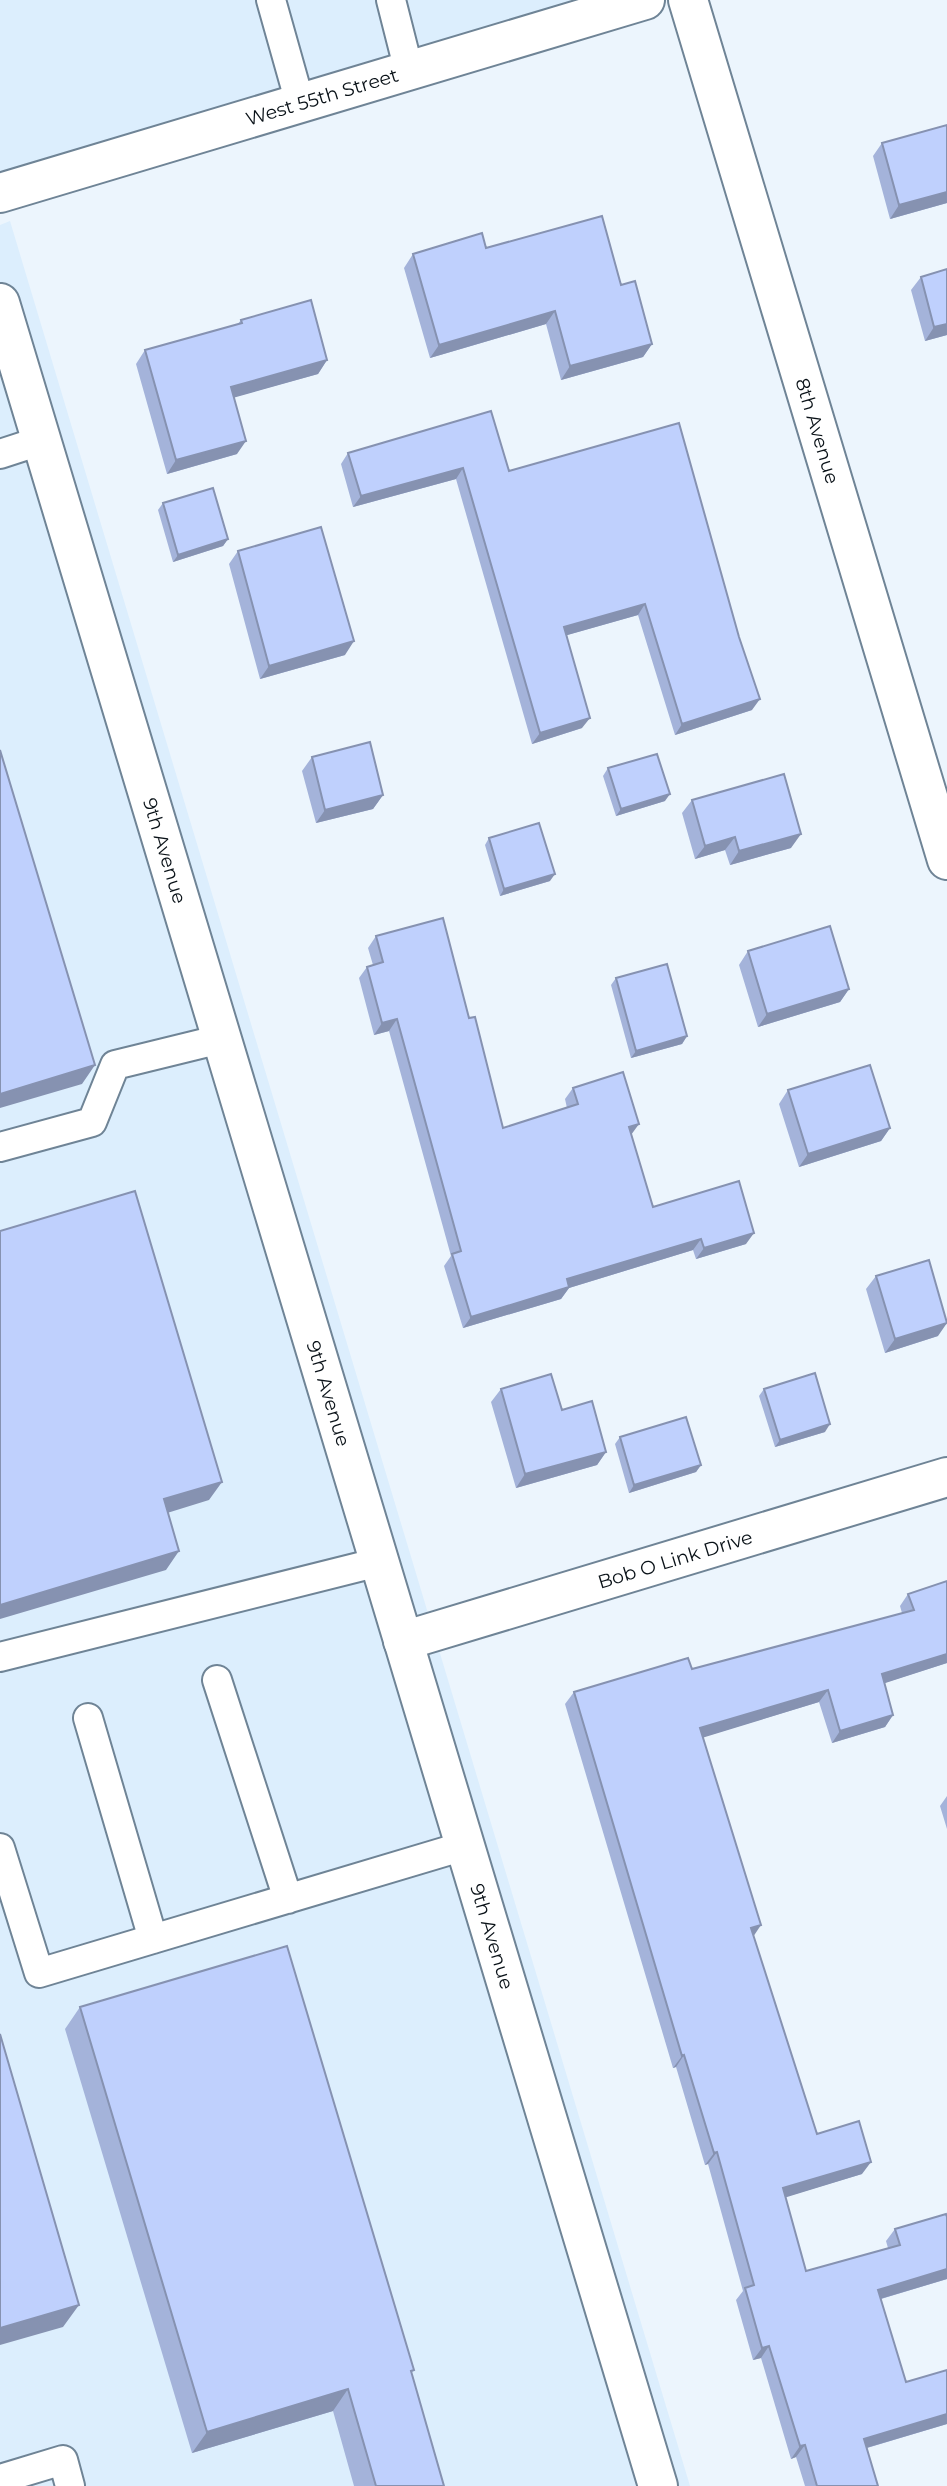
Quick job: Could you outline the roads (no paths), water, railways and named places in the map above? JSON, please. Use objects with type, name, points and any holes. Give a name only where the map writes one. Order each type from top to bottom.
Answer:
[{"type":"street","name":"West 55th Street","points":[[0,193],[410,71],[596,7],[645,0]]},
{"type":"street","name":"8th Avenue","points":[[688,0],[947,860]]},
{"type":"street","name":"9th Avenue","points":[[0,303],[658,2486]]},
{"type":"street","name":"Bob O Link Drive","points":[[402,1641],[947,1477]]},
{"type":"lane","points":[[271,0],[300,103]]},
{"type":"lane","points":[[391,0],[410,71]]},
{"type":"lane","points":[[0,454],[43,440]]},
{"type":"lane","points":[[0,1147],[92,1122],[115,1065],[221,1039]]},
{"type":"lane","points":[[0,1657],[379,1562]]},
{"type":"lane","points":[[217,1680],[288,1899]]},
{"type":"lane","points":[[88,1718],[153,1939]]},
{"type":"lane","points":[[0,1848],[39,1973],[464,1846]]},
{"type":"lane","points":[[0,2479],[63,2460],[70,2486]]}]
